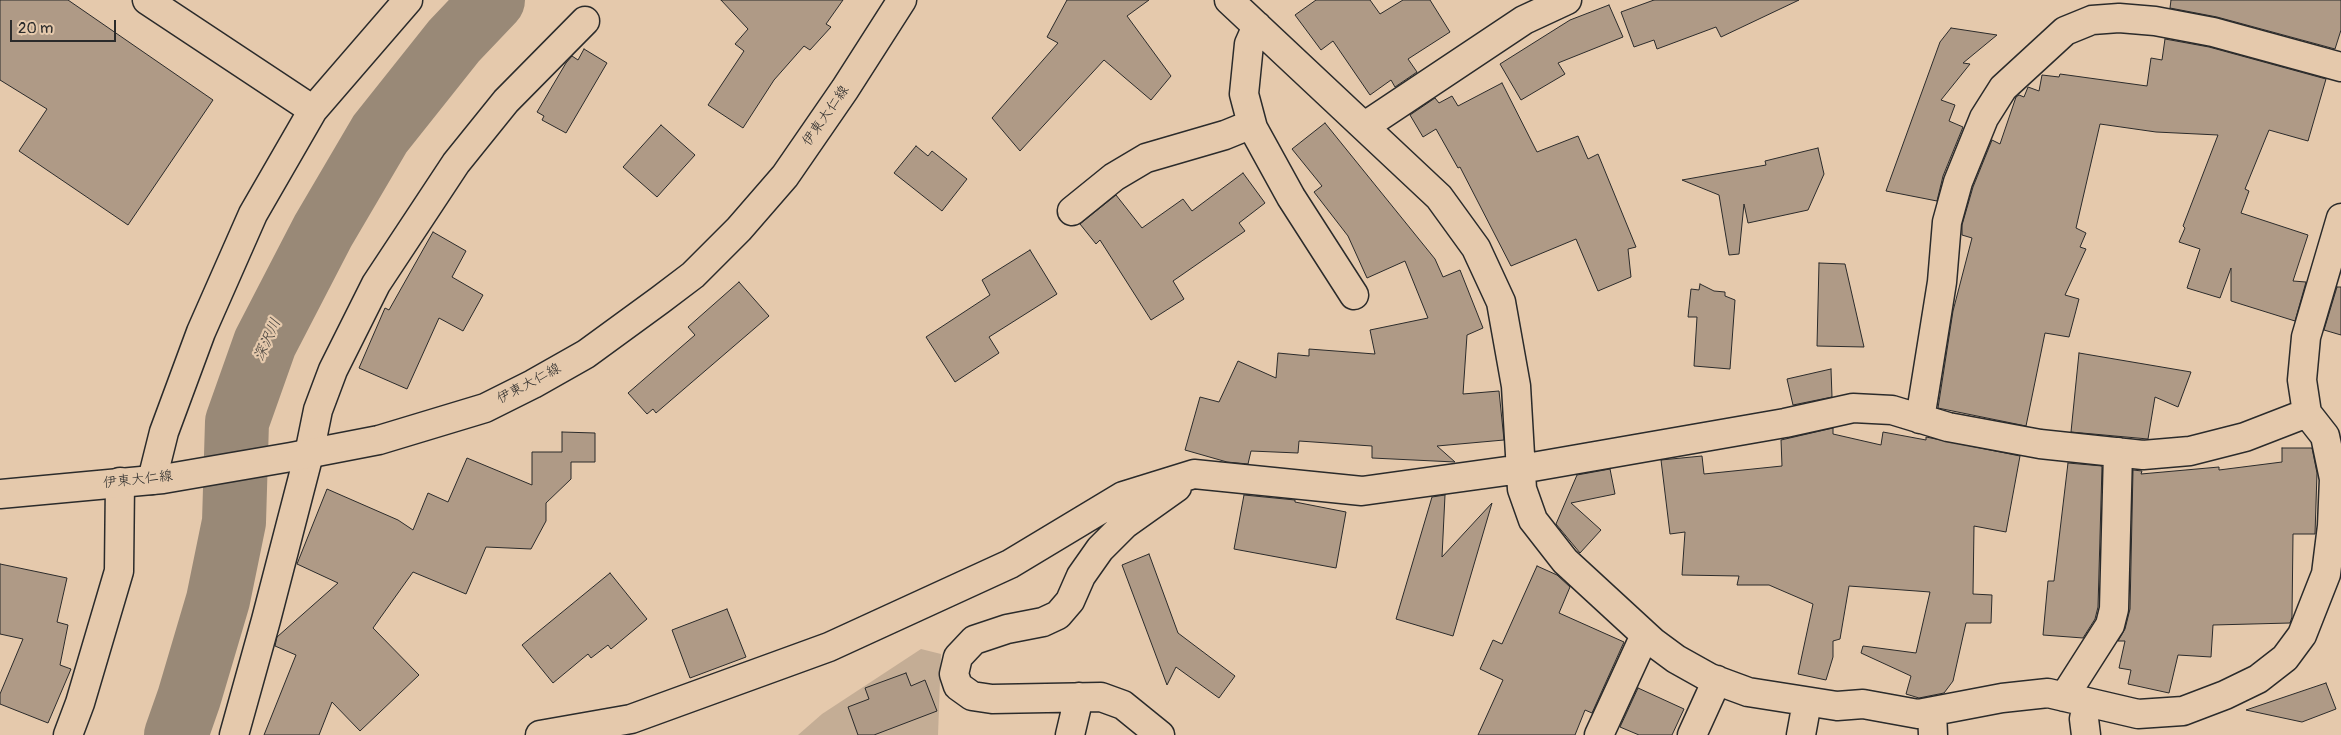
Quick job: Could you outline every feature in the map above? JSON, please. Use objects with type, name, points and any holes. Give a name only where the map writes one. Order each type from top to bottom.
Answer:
[{"type":"street","points":[[147,0],[313,110]]},
{"type":"street","points":[[157,479],[164,432],[201,332],[254,214],[313,110],[408,0]]},
{"type":"street","name":"伊東大仁線","points":[[0,494],[157,479],[300,456],[379,440],[485,408],[586,354],[693,275],[739,229],[785,176],[845,89],[902,0]]},
{"type":"street","points":[[1365,126],[1524,20],[1567,0]]},
{"type":"street","points":[[1234,2],[1257,26],[1439,197],[1476,248],[1501,302],[1516,386],[1522,488],[1533,520],[1565,561],[1645,635],[1676,659],[1717,680],[1748,692],[1836,706],[1863,704],[1918,714],[1932,724],[2002,698],[2048,693],[2138,714],[2183,711],[2225,696],[2258,679],[2285,658],[2302,635],[2326,574],[2332,526],[2334,479],[2325,436],[2307,413],[2302,380],[2306,337],[2341,218]]},
{"type":"street","points":[[1920,419],[1942,282],[1947,222],[1958,182],[1984,118],[2003,88],[2066,31],[2092,20],[2119,18],[2155,21],[2213,32],[2341,67]]},
{"type":"street","points":[[234,735],[300,456],[333,370],[376,284],[456,163],[506,101],[585,22]]},
{"type":"street","points":[[1257,26],[1249,44],[1244,94],[1252,124],[1291,197],[1354,295]]},
{"type":"street","points":[[1072,211],[1114,177],[1146,158],[1252,124]]},
{"type":"street","points":[[540,735],[631,719],[829,647],[1010,564],[1123,496],[1194,474],[1362,491],[1521,469],[1785,423],[1853,408],[1892,410],[1948,427],[2040,444],[2143,455],[2190,451],[2246,437],[2307,413]]},
{"type":"street","points":[[2086,735],[2084,719],[2076,701],[2110,625],[2114,609],[2118,452]]},
{"type":"street","points":[[1160,735],[1124,705],[1101,697],[992,699],[972,696],[958,686],[954,674],[958,657],[974,640],[1007,629],[1043,622],[1058,615],[1070,602],[1081,576],[1100,549],[1125,524],[1194,474]]},
{"type":"street","points":[[68,735],[80,703],[119,571],[120,482]]},
{"type":"street","points":[[1600,735],[1645,635]]},
{"type":"street","points":[[1692,735],[1717,680]]},
{"type":"street","points":[[1070,735],[1079,697]]},
{"type":"street","points":[[1802,735],[1807,702]]},
{"type":"shaded area","points":[[921,649],[941,654],[938,735],[798,735],[822,714]]},
{"type":"building","points":[[0,0],[68,0],[213,100],[128,225],[19,151],[47,109],[0,80]]},
{"type":"building","points":[[721,0],[843,0],[826,24],[831,27],[810,50],[804,46],[774,80],[743,128],[708,105],[744,51],[735,44],[748,29]]},
{"type":"building","points":[[1067,0],[1149,0],[1127,16],[1171,76],[1151,100],[1104,60],[1020,151],[992,118],[1058,43],[1047,37]]},
{"type":"building","points":[[1316,0],[1370,0],[1380,14],[1403,0],[1430,0],[1450,32],[1408,59],[1417,72],[1395,87],[1391,80],[1370,95],[1333,41],[1321,50],[1295,15]]},
{"type":"building","points":[[1654,0],[1799,0],[1721,37],[1716,27],[1657,49],[1654,40],[1634,47],[1621,12]]},
{"type":"building","points":[[2171,0],[2341,0],[2341,30],[2335,49],[2217,17],[2170,8]]},
{"type":"building","points":[[1609,5],[1623,37],[1558,63],[1565,74],[1521,100],[1500,64],[1570,20]]},
{"type":"building","points":[[1951,28],[1997,35],[1963,63],[1970,64],[1941,100],[1955,105],[1949,121],[1963,127],[1943,176],[1937,201],[1886,191],[1940,42]]},
{"type":"building","points":[[2165,39],[2209,47],[2326,79],[2308,141],[2269,130],[2245,189],[2249,191],[2241,213],[2308,235],[2293,281],[2306,282],[2295,321],[2231,301],[2231,268],[2220,298],[2187,288],[2200,249],[2179,242],[2185,228],[2183,226],[2218,135],[2156,132],[2100,124],[2076,228],[2086,233],[2080,247],[2086,249],[2065,295],[2079,299],[2069,337],[2045,333],[2026,426],[1938,408],[1953,311],[1972,238],[1962,235],[1962,225],[1973,187],[1992,140],[2000,144],[2016,97],[2019,95],[2024,97],[2028,87],[2039,91],[2042,75],[2059,77],[2060,74],[2147,86],[2151,58],[2162,60]]},
{"type":"building","points":[[584,49],[607,63],[566,133],[542,120],[544,116],[537,112],[566,63],[572,56],[578,60]]},
{"type":"building","points":[[1502,83],[1537,152],[1578,136],[1588,159],[1598,154],[1636,247],[1628,249],[1631,277],[1598,291],[1576,239],[1511,266],[1460,167],[1458,168],[1436,129],[1423,137],[1410,115],[1435,98],[1439,103],[1452,96],[1458,106]]},
{"type":"building","points":[[1325,123],[1435,259],[1443,277],[1460,270],[1483,328],[1467,335],[1463,394],[1499,391],[1504,440],[1437,446],[1455,462],[1372,458],[1372,446],[1299,441],[1298,453],[1251,451],[1248,464],[1227,462],[1185,450],[1200,397],[1219,402],[1238,361],[1276,378],[1278,353],[1309,356],[1309,349],[1375,354],[1370,330],[1428,318],[1405,261],[1367,278],[1348,236],[1314,192],[1322,186],[1292,149]]},
{"type":"building","points":[[661,125],[695,155],[657,197],[623,167]]},
{"type":"building","points":[[916,146],[928,156],[932,151],[967,179],[942,211],[894,173]]},
{"type":"building","points":[[1818,148],[1824,174],[1808,210],[1748,223],[1744,204],[1739,254],[1729,255],[1719,195],[1682,180],[1766,165],[1765,161]]},
{"type":"building","points":[[1243,173],[1265,203],[1239,223],[1245,231],[1173,281],[1184,299],[1151,320],[1100,240],[1096,244],[1080,224],[1116,195],[1142,228],[1183,199],[1192,211]]},
{"type":"building","points":[[433,232],[466,251],[452,277],[483,295],[463,331],[439,318],[407,389],[359,368],[385,308],[389,310]]},
{"type":"building","points":[[1030,250],[1057,294],[989,337],[999,353],[955,382],[926,337],[990,295],[982,280]]},
{"type":"building","points":[[1819,263],[1845,264],[1864,347],[1817,346]]},
{"type":"building","points":[[739,282],[769,316],[656,413],[653,409],[647,414],[628,393],[695,335],[688,327]]},
{"type":"building","points":[[1700,284],[1714,291],[1725,292],[1725,296],[1735,300],[1730,369],[1694,366],[1697,317],[1688,317],[1691,289],[1699,290]]},
{"type":"building","points":[[2337,287],[2341,287],[2341,335],[2324,330]]},
{"type":"building","points":[[2079,353],[2191,372],[2178,407],[2155,397],[2148,439],[2071,432]]},
{"type":"building","points":[[1831,369],[1832,397],[1793,405],[1787,379]]},
{"type":"building","points":[[1833,428],[1833,434],[1881,445],[1883,432],[1926,440],[1926,437],[2020,456],[2006,532],[1974,526],[1973,594],[1992,595],[1991,623],[1966,623],[1953,681],[1944,693],[1919,698],[1906,694],[1911,676],[1861,653],[1863,646],[1916,653],[1930,592],[1849,586],[1840,639],[1833,641],[1833,657],[1826,680],[1798,674],[1813,604],[1769,585],[1737,585],[1739,576],[1682,575],[1685,532],[1670,534],[1661,460],[1702,456],[1704,474],[1782,466],[1781,440]]},
{"type":"building","points":[[562,432],[595,433],[595,462],[571,462],[571,479],[546,503],[546,521],[531,549],[486,547],[466,594],[413,572],[373,628],[419,675],[360,731],[332,702],[319,735],[264,735],[296,655],[275,646],[277,637],[338,583],[297,564],[327,489],[398,520],[413,530],[428,493],[448,502],[467,458],[532,485],[532,452],[562,452]]},
{"type":"building","points":[[2282,448],[2312,448],[2317,473],[2315,534],[2293,534],[2292,617],[2290,623],[2213,625],[2211,657],[2178,655],[2169,693],[2128,684],[2131,670],[2119,668],[2125,641],[2118,641],[2125,629],[2130,609],[2133,470],[2142,471],[2141,474],[2219,467],[2219,470],[2282,462]]},
{"type":"building","points":[[2068,463],[2102,466],[2098,607],[2095,619],[2083,638],[2043,635],[2048,581],[2054,581]]},
{"type":"building","points":[[1610,469],[1615,494],[1571,503],[1601,530],[1580,553],[1556,524],[1577,475]]},
{"type":"building","points":[[1244,495],[1295,500],[1295,502],[1346,512],[1336,568],[1234,549]]},
{"type":"building","points":[[1445,495],[1442,557],[1492,503],[1453,636],[1396,619],[1432,497]]},
{"type":"building","points":[[1149,554],[1178,633],[1235,676],[1219,698],[1176,667],[1167,685],[1122,565]]},
{"type":"building","points":[[0,564],[67,578],[57,622],[68,625],[60,665],[71,669],[48,723],[0,704],[0,694],[23,639],[0,634]]},
{"type":"building","points":[[1537,566],[1557,575],[1570,587],[1559,613],[1624,642],[1592,713],[1585,710],[1575,735],[1478,735],[1503,680],[1480,669],[1493,640],[1502,644]]},
{"type":"building","points":[[610,573],[647,619],[611,649],[608,645],[591,658],[588,654],[553,683],[522,645]]},
{"type":"building","points":[[727,609],[746,657],[690,678],[672,630]]},
{"type":"building","points":[[906,673],[911,686],[925,680],[937,711],[874,735],[858,735],[848,707],[869,699],[865,688]]},
{"type":"building","points":[[2326,683],[2336,709],[2302,722],[2246,710]]},
{"type":"building","points":[[1638,688],[1684,709],[1672,735],[1639,735],[1620,727]]},
{"type":"waterway","name":"深沢川","points":[[176,735],[218,600],[234,522],[237,422],[265,343],[323,231],[380,134],[454,41],[493,0]]}]
